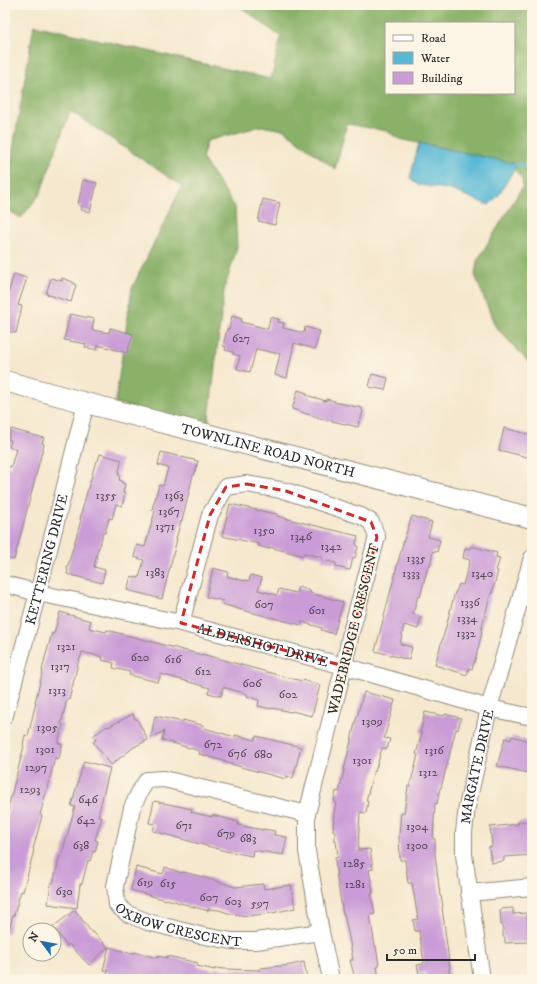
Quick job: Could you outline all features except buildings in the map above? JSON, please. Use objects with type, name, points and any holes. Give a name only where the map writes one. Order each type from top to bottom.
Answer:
[{"type":"main road","name":"TOWNLINE ROAD NORTH","points":[[5,381],[532,518]]},
{"type":"street","name":"KETTERING DRIVE","points":[[5,715],[38,593],[86,403]]},
{"type":"street","name":"WADEBRIDGE CRESCENT","points":[[181,623],[210,515],[226,487],[247,484],[286,491],[361,516],[371,522],[377,537],[351,632],[307,814],[307,851],[331,979]]},
{"type":"street","name":"MARGATE DRIVE","points":[[482,979],[464,856],[464,832],[467,807],[489,708],[532,558]]},
{"type":"street","name":"ALDERSHOT DRIVE","points":[[5,584],[38,593],[181,623],[344,666],[489,708],[532,717]]},
{"type":"street","name":"OXBOW CRESCENT","points":[[307,814],[164,779],[147,780],[132,808],[115,886],[117,905],[128,914],[148,922],[199,935],[232,941],[256,941],[321,932]]},
{"type":"street","points":[[469,893],[532,887]]},
{"type":"highlighted area","points":[[247,484],[286,491],[371,522],[377,537],[344,666],[181,623],[210,515],[226,487]]},
{"type":"green space","points":[[234,5],[532,5],[532,366],[495,326],[475,275],[477,261],[523,186],[522,178],[514,169],[516,164],[399,139],[387,131],[347,124],[335,169],[284,130],[261,126],[207,141],[202,158],[235,207],[237,247],[224,291],[208,426],[115,403],[132,288],[182,186],[70,111],[40,194],[21,218],[5,208],[5,197],[34,25],[271,79],[281,37],[242,8]]},
{"type":"water","points":[[419,143],[517,164],[499,195],[489,205],[448,189],[418,185],[410,178]]},
{"type":"waterway","points":[[517,164],[532,167]]}]
